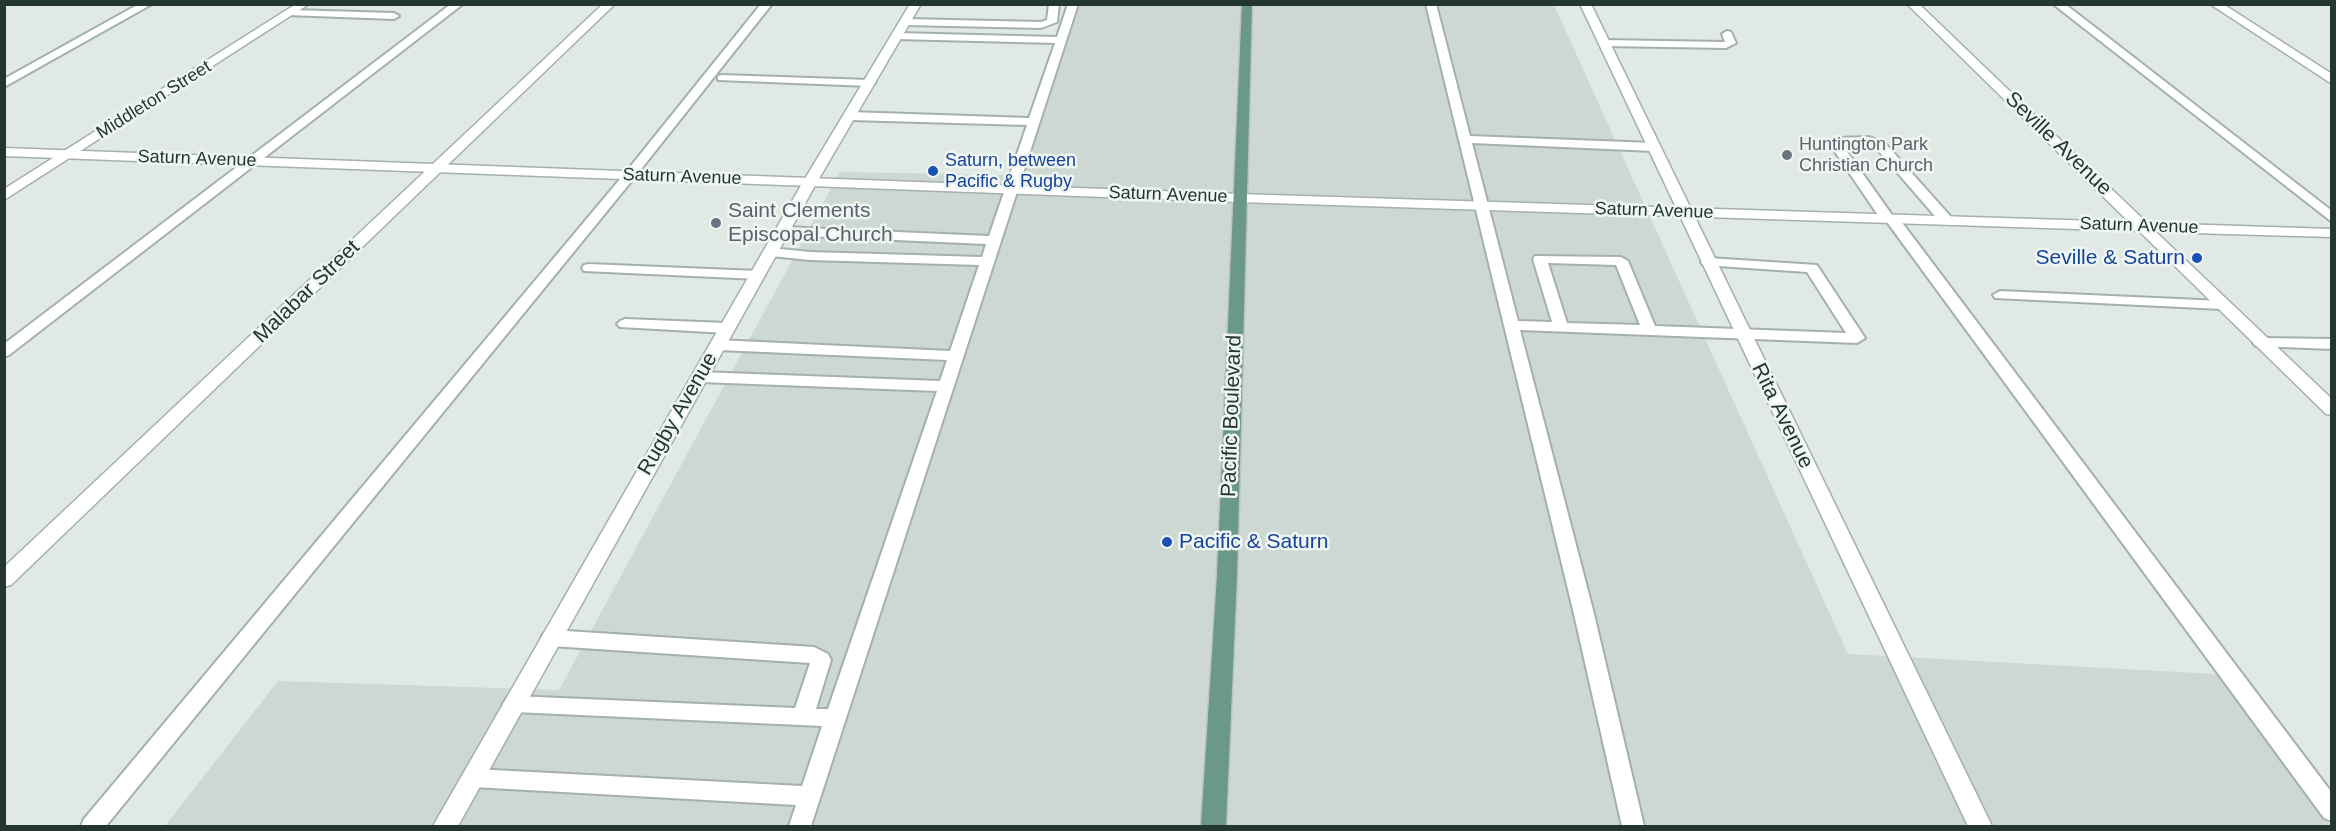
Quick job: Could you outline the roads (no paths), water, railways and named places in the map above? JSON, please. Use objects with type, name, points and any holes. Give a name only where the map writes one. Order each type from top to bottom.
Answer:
[{"type":"main road","name":"Pacific Boulevard","points":[[1213,826],[1227,576],[1247,4]]},
{"type":"street","name":"Middleton Street","points":[[4,196],[304,4]]},
{"type":"street","name":"Malabar Street","points":[[4,580],[610,4]]},
{"type":"street","name":"Rugby Avenue","points":[[445,826],[810,182],[916,4]]},
{"type":"street","name":"Rita Avenue","points":[[1586,4],[1980,826]]},
{"type":"street","name":"Seville Avenue","points":[[1912,4],[2261,343],[2328,402]]},
{"type":"street","points":[[2215,4],[2331,80]]},
{"type":"street","name":"Saturn Avenue","points":[[4,152],[1239,198],[2331,233]]},
{"type":"lane","points":[[4,84],[147,4]]},
{"type":"lane","points":[[4,352],[458,4]]},
{"type":"lane","points":[[92,826],[630,175],[766,4]]},
{"type":"lane","points":[[800,826],[1073,4]]},
{"type":"lane","points":[[1431,4],[1584,614],[1633,826]]},
{"type":"lane","points":[[2058,4],[2331,218]]},
{"type":"lane","points":[[902,29],[1041,25],[1052,22],[1053,7]]},
{"type":"lane","points":[[291,13],[394,16]]},
{"type":"lane","points":[[902,29],[1061,40]]},
{"type":"lane","points":[[1604,43],[1731,44],[1726,34]]},
{"type":"lane","points":[[722,78],[869,83]]},
{"type":"lane","points":[[850,116],[1034,122]]},
{"type":"lane","points":[[1465,140],[1653,147]]},
{"type":"lane","points":[[1946,220],[1880,145],[1868,141],[1837,142],[1837,146],[1890,218],[2331,811]]},
{"type":"lane","points":[[783,231],[995,240]]},
{"type":"lane","points":[[966,260],[973,239]]},
{"type":"lane","points":[[771,252],[810,256],[988,261]]},
{"type":"lane","points":[[1561,326],[1540,259],[1622,261],[1650,330]]},
{"type":"lane","points":[[1511,325],[1857,338],[1812,268],[1708,262]]},
{"type":"lane","points":[[589,268],[758,275]]},
{"type":"lane","points":[[2000,296],[2222,305]]},
{"type":"lane","points":[[625,324],[727,328]]},
{"type":"lane","points":[[2261,343],[2331,344]]},
{"type":"lane","points":[[718,345],[956,356]]},
{"type":"lane","points":[[700,377],[947,386]]},
{"type":"lane","points":[[551,638],[814,655],[820,660],[803,716]]},
{"type":"lane","points":[[514,704],[836,718]]},
{"type":"lane","points":[[472,778],[810,796]]},
{"type":"place","name":"Huntington Park Christian Church","points":[[1787,155]]},
{"type":"place","name":"Saturn, between Pacific & Rugby","points":[[933,171]]},
{"type":"place","name":"Saint Clements Episcopal Church","points":[[716,223]]},
{"type":"place","name":"Seville & Saturn","points":[[2197,258]]},
{"type":"place","name":"Pacific & Saturn","points":[[1167,542]]}]
